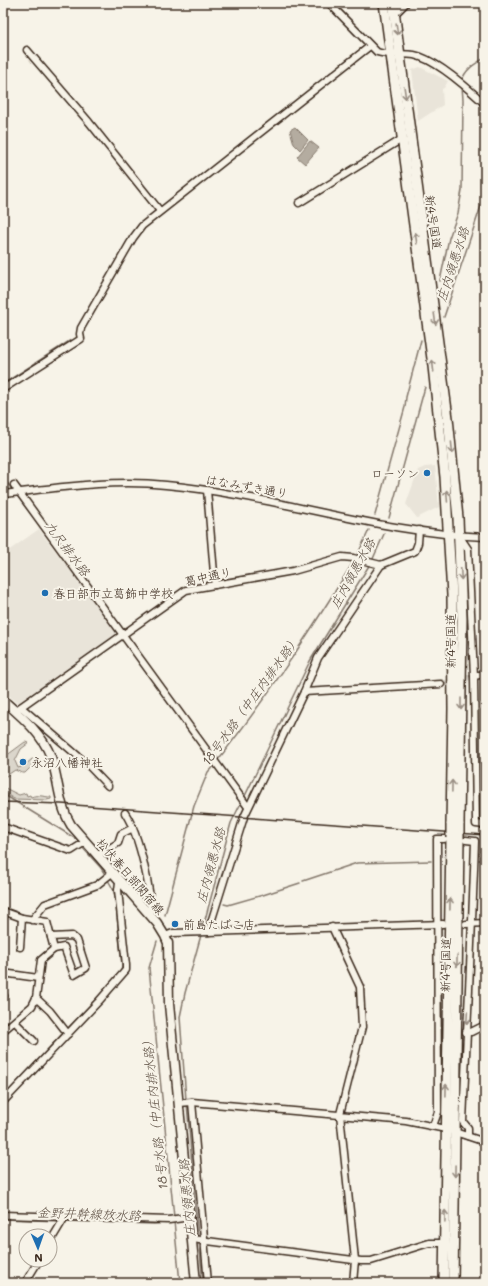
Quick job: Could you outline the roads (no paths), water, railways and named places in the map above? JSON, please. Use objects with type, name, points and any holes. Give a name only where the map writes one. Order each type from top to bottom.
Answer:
[{"type":"highway","name":"新4号国道","points":[[384,3],[396,54],[448,418],[454,535],[462,620],[455,825],[455,1132],[453,1283]]},
{"type":"highway","name":"新4号国道","points":[[393,3],[395,14],[396,54],[402,139],[438,406],[445,477],[454,535]]},
{"type":"highway","name":"新4号国道","points":[[444,1283],[446,1129],[455,839]]},
{"type":"main road","name":"松伏春日部関宿線","points":[[3,700],[18,709],[46,747],[53,764],[63,811],[71,825],[150,916],[165,936],[168,950],[169,1004],[196,1283]]},
{"type":"street","points":[[329,3],[377,52],[415,56],[424,59],[469,89],[483,102]]},
{"type":"street","points":[[395,14],[406,3]]},
{"type":"street","points":[[3,389],[81,339],[80,334],[82,328],[133,238],[142,226],[370,46]]},
{"type":"street","points":[[27,50],[89,122],[160,211]]},
{"type":"street","points":[[299,203],[402,139]]},
{"type":"street","name":"はなみずき通り","points":[[3,494],[86,485],[163,484],[207,490],[379,524],[454,535],[485,537]]},
{"type":"street","points":[[14,485],[246,805]]},
{"type":"street","points":[[207,490],[215,585]]},
{"type":"street","points":[[208,932],[246,805],[304,692],[318,658],[381,565],[415,551],[418,543],[419,530]]},
{"type":"street","points":[[454,535],[468,549],[474,676],[476,824],[485,825]]},
{"type":"street","name":"葛中通り","points":[[18,709],[186,590],[293,571],[342,557],[353,558],[381,565]]},
{"type":"street","points":[[474,676],[485,674]]},
{"type":"street","points":[[304,692],[441,684]]},
{"type":"street","points":[[18,709],[86,763],[108,786]]},
{"type":"street","points":[[125,813],[132,824],[147,880],[151,906],[150,916]]},
{"type":"street","points":[[3,827],[71,851],[85,842]]},
{"type":"street","points":[[98,856],[118,843],[121,834],[133,828]]},
{"type":"street","points":[[433,1126],[438,1112],[440,924],[437,839],[475,841],[473,924],[466,1032],[463,1122],[468,1128],[468,1136]]},
{"type":"street","points":[[32,920],[44,904],[97,885],[112,873]]},
{"type":"street","points":[[3,1102],[126,970],[118,890],[119,882]]},
{"type":"street","points":[[3,911],[22,918],[47,922],[54,949]]},
{"type":"street","points":[[20,947],[22,918]]},
{"type":"street","points":[[466,924],[485,923]]},
{"type":"street","points":[[165,936],[172,933],[333,930],[440,924]]},
{"type":"street","points":[[333,930],[360,987],[361,996],[362,1027],[340,1114],[355,1260],[353,1283]]},
{"type":"street","points":[[3,1031],[32,1006],[36,998],[41,960],[54,949],[64,947],[74,975],[86,968],[77,940],[72,936],[51,937]]},
{"type":"street","points":[[3,973],[38,978]]},
{"type":"street","points":[[36,998],[50,1011],[68,1034]]},
{"type":"street","points":[[15,1022],[34,1041]]},
{"type":"street","points":[[466,1032],[471,1032],[485,1025]]},
{"type":"street","points":[[192,1102],[208,1283]]},
{"type":"street","points":[[179,1103],[192,1102],[406,1121],[446,1129],[485,1142]]},
{"type":"street","points":[[3,1215],[169,1220],[190,1217]]},
{"type":"street","points":[[58,1229],[65,1217]]},
{"type":"street","points":[[192,1239],[371,1261],[429,1243],[444,1243]]},
{"type":"street","points":[[25,1283],[34,1268]]},
{"type":"waterway","name":"18号水路（中庄内排水路）","points":[[462,81],[465,73],[485,58]]},
{"type":"waterway","name":"庄内領悪水路","points":[[483,99],[483,88],[485,83]]},
{"type":"waterway","name":"18号水路（中庄内排水路）","points":[[440,281],[449,238],[458,213],[462,190],[462,86]]},
{"type":"waterway","name":"庄内領悪水路","points":[[483,105],[482,122],[485,161]]},
{"type":"waterway","name":"庄内領悪水路","points":[[444,317],[485,194]]},
{"type":"waterway","points":[[3,384],[71,340]]},
{"type":"waterway","name":"18号水路（中庄内排水路）","points":[[375,515],[405,407],[406,397],[421,340]]},
{"type":"waterway","name":"庄内領悪水路","points":[[389,518],[425,387]]},
{"type":"waterway","name":"九尺排水路","points":[[3,477],[13,491]]},
{"type":"waterway","name":"九尺排水路","points":[[16,494],[77,576]]},
{"type":"waterway","name":"18号水路（中庄内排水路）","points":[[357,556],[369,530]]},
{"type":"waterway","name":"庄内領悪水路","points":[[372,561],[384,534]]},
{"type":"waterway","name":"18号水路（中庄内排水路）","points":[[217,761],[236,737],[288,663],[354,561]]},
{"type":"waterway","name":"庄内領悪水路","points":[[244,798],[310,661],[370,564]]},
{"type":"waterway","name":"九尺排水路","points":[[158,689],[199,745]]},
{"type":"waterway","name":"18号水路（中庄内排水路）","points":[[165,915],[194,806],[208,772],[215,764]]},
{"type":"waterway","points":[[3,794],[76,839],[80,844]]},
{"type":"waterway","name":"庄内領悪水路","points":[[202,931],[231,823],[242,801]]},
{"type":"waterway","points":[[82,847],[101,868],[106,876]]},
{"type":"waterway","points":[[479,860],[485,860]]},
{"type":"waterway","points":[[303,881],[357,863],[431,861]]},
{"type":"waterway","points":[[108,880],[115,896],[122,966],[121,972]]},
{"type":"waterway","points":[[224,904],[228,905],[300,883]]},
{"type":"waterway","name":"庄内領悪水路","points":[[186,1100],[180,1017],[201,935]]},
{"type":"waterway","name":"18号水路（中庄内排水路）","points":[[157,941],[149,968],[174,1217]]},
{"type":"waterway","points":[[66,1030],[112,982]]},
{"type":"waterway","points":[[3,1097],[63,1033]]},
{"type":"waterway","name":"庄内領悪水路","points":[[187,1104],[198,1237]]},
{"type":"waterway","name":"金野井幹線放水路","points":[[3,1219],[61,1221]]},
{"type":"waterway","name":"金野井幹線放水路","points":[[65,1221],[154,1224],[174,1222]]},
{"type":"waterway","name":"18号水路（中庄内排水路）","points":[[174,1221],[180,1283]]},
{"type":"waterway","name":"庄内領悪水路","points":[[199,1241],[203,1283]]},
{"type":"tunnel","points":[[441,684],[474,676]]},
{"type":"railway","points":[[3,802],[61,804],[485,835]]},
{"type":"place","name":"ローソン","points":[[427,473]]},
{"type":"place","name":"春日部市立葛飾中学校","points":[[45,593]]},
{"type":"place","name":"永沼八幡神社","points":[[23,762]]},
{"type":"place","name":"前島たばこ店","points":[[175,924]]}]
